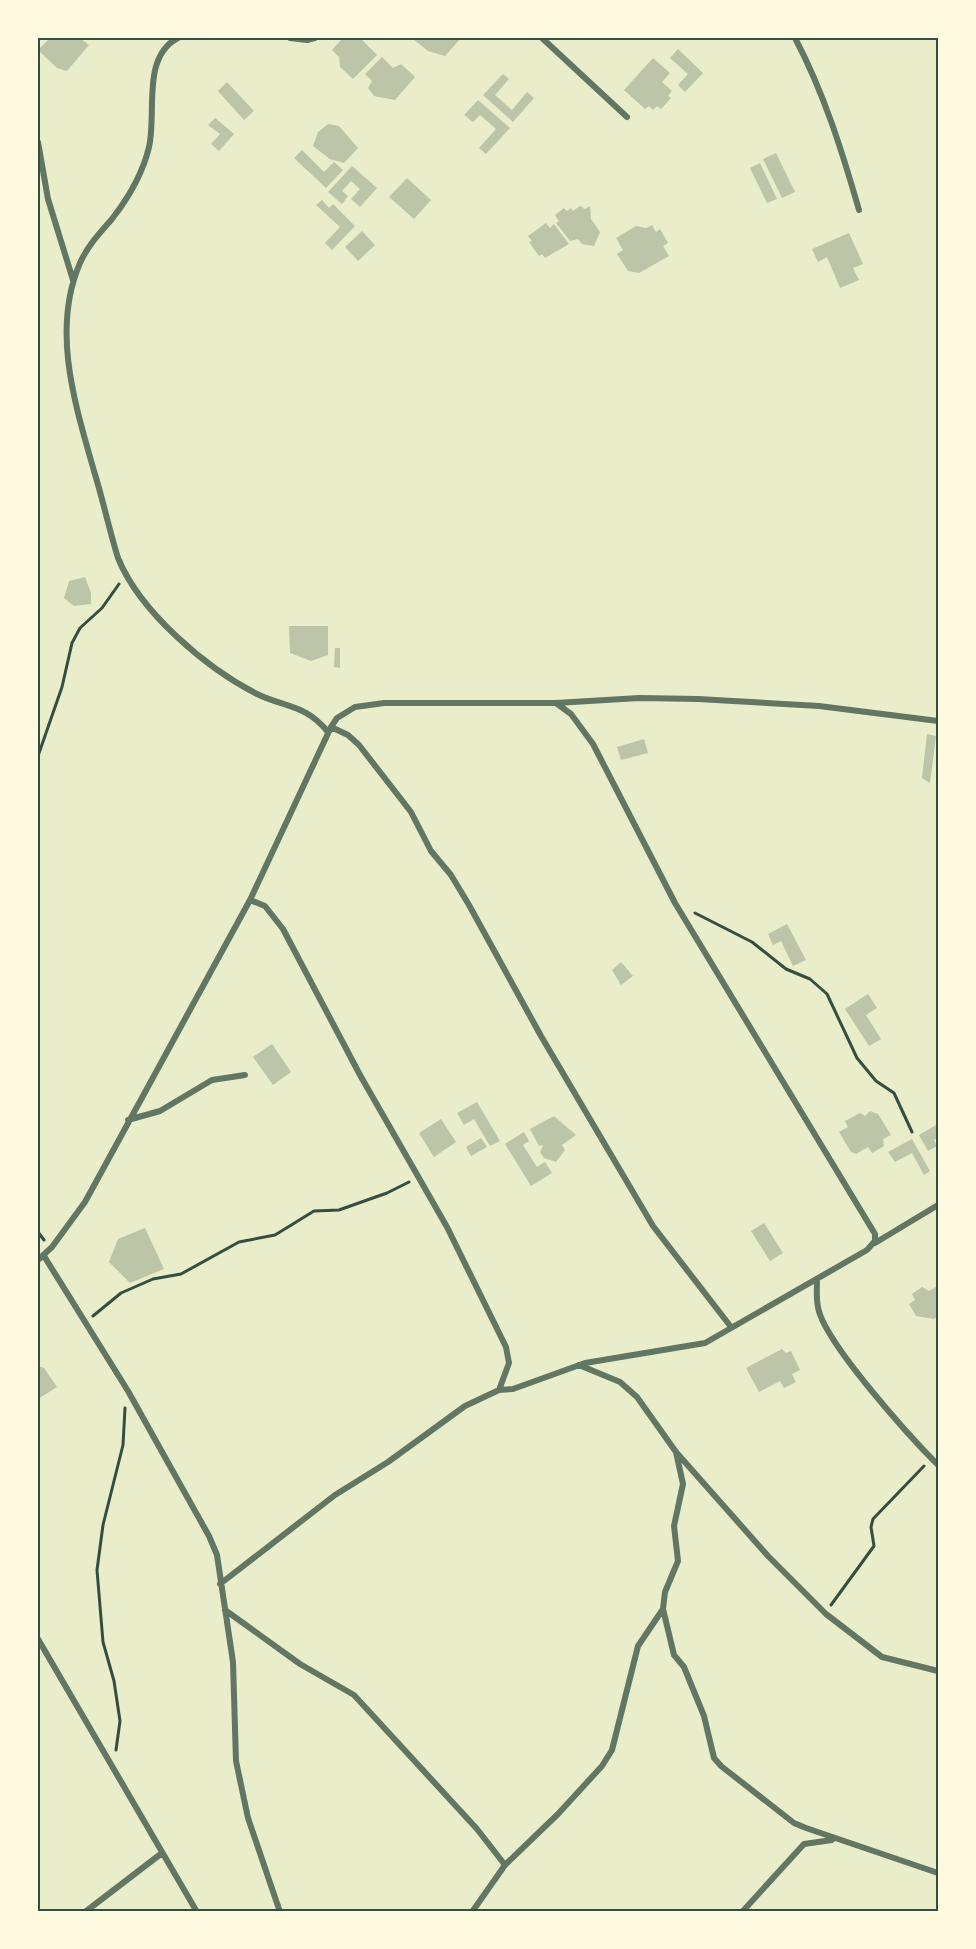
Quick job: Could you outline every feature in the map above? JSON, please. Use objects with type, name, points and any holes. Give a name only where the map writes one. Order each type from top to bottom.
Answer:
[{"type":"street","points":[[169,38],[156,66],[151,136],[142,170],[125,202],[87,249],[73,280],[67,322],[69,372],[79,423],[110,533],[125,576],[181,642],[257,694],[307,711],[329,729],[348,735],[359,745],[411,812],[431,851],[465,897],[541,1036],[653,1226],[731,1327]]},
{"type":"street","points":[[167,46],[178,38]]},
{"type":"street","points":[[290,38],[307,40],[315,38]]},
{"type":"street","points":[[542,38],[627,117]]},
{"type":"street","points":[[795,38],[815,75],[843,155],[859,210]]},
{"type":"street","points":[[38,142],[48,199],[73,280]]},
{"type":"street","points":[[38,1260],[44,1256],[85,1202],[128,1119],[189,1015],[250,900],[329,729],[337,718],[355,707],[384,703],[556,703],[639,698],[760,701],[939,722]]},
{"type":"street","points":[[556,703],[571,714],[593,744],[675,903],[875,1234],[874,1243]]},
{"type":"street","points":[[250,900],[265,906],[283,929],[447,1227],[506,1347],[509,1363],[499,1390]]},
{"type":"street","points":[[128,1119],[160,1111],[212,1080],[245,1076]]},
{"type":"street","points":[[220,1584],[334,1495],[388,1462],[457,1411],[499,1390],[513,1389],[579,1365],[705,1344],[867,1250],[874,1243],[939,1205]]},
{"type":"street","points":[[44,1256],[128,1391],[209,1536],[217,1555],[233,1662],[236,1761],[248,1818],[280,1911]]},
{"type":"street","points":[[818,1279],[818,1307],[822,1321],[853,1367],[939,1465]]},
{"type":"street","points":[[579,1365],[620,1382],[637,1397],[676,1452],[768,1556],[826,1614],[882,1657],[939,1671]]},
{"type":"street","points":[[472,1911],[505,1865],[558,1814],[602,1766],[612,1750],[638,1646],[663,1609],[669,1581],[678,1561],[674,1526],[683,1484],[676,1452]]},
{"type":"street","points":[[224,1609],[300,1664],[354,1695],[477,1829],[505,1865]]},
{"type":"street","points":[[663,1609],[674,1655],[684,1667],[704,1716],[717,1761],[794,1823],[836,1840],[939,1873]]},
{"type":"street","points":[[38,1639],[197,1911]]},
{"type":"street","points":[[742,1911],[804,1845],[836,1840]]},
{"type":"street","points":[[85,1911],[162,1854]]},
{"type":"path","points":[[38,767],[48,722],[62,687],[72,643],[80,628],[102,608],[125,576]]},
{"type":"path","points":[[38,802],[38,835]]},
{"type":"path","points":[[694,912],[752,942],[786,969],[810,979],[827,994],[857,1058],[876,1081],[894,1094],[912,1132]]},
{"type":"path","points":[[86,1322],[121,1293],[153,1279],[181,1274],[239,1242],[275,1235],[314,1211],[339,1210],[387,1193],[418,1177]]},
{"type":"path","points":[[114,1772],[120,1721],[114,1681],[104,1642],[97,1570],[103,1526],[123,1445],[123,1423],[128,1391]]},
{"type":"path","points":[[826,1614],[874,1546],[873,1519],[932,1458]]},
{"type":"building","points":[[50,38],[80,38],[89,45],[67,71],[57,68],[38,50]]},
{"type":"building","points":[[343,38],[360,38],[377,55],[353,79],[340,67],[339,57],[332,50]]},
{"type":"building","points":[[412,38],[461,38],[445,56],[428,51]]},
{"type":"building","points":[[678,49],[703,73],[685,92],[678,85],[688,74],[670,58]]},
{"type":"building","points":[[382,57],[393,68],[401,64],[415,77],[395,100],[374,96],[368,88],[372,81],[365,74]]},
{"type":"building","points":[[653,58],[670,73],[662,82],[672,91],[668,96],[671,98],[661,109],[657,106],[653,110],[649,106],[645,109],[624,90]]},
{"type":"building","points":[[503,74],[509,79],[495,95],[512,110],[527,92],[534,98],[513,122],[483,95]]},
{"type":"building","points":[[227,82],[254,111],[244,120],[218,91]]},
{"type":"building","points":[[478,100],[510,128],[486,154],[479,148],[496,129],[480,115],[473,122],[464,115]]},
{"type":"building","points":[[215,118],[234,134],[219,151],[211,144],[220,134],[208,125]]},
{"type":"building","points":[[328,124],[339,126],[358,148],[344,163],[330,159],[313,146],[318,132]]},
{"type":"building","points":[[302,150],[324,172],[334,162],[343,170],[326,188],[294,158]]},
{"type":"building","points":[[776,153],[795,192],[782,198],[763,159]]},
{"type":"building","points":[[760,163],[777,199],[767,203],[750,168]]},
{"type":"building","points":[[352,166],[377,188],[360,207],[351,199],[360,189],[351,181],[342,191],[348,196],[342,204],[328,192]]},
{"type":"building","points":[[407,178],[431,200],[414,219],[389,197]]},
{"type":"building","points":[[322,200],[329,208],[333,204],[355,226],[332,250],[325,243],[340,227],[316,205]]},
{"type":"building","points":[[580,206],[585,209],[590,206],[591,219],[600,232],[594,246],[582,244],[578,239],[570,241],[556,223],[559,221],[555,215],[564,208],[567,211],[571,208],[573,211]]},
{"type":"building","points":[[546,223],[550,228],[554,224],[569,244],[545,258],[542,254],[539,256],[529,242],[532,241],[528,236]]},
{"type":"building","points":[[652,225],[656,232],[660,229],[668,243],[663,246],[669,256],[639,273],[628,271],[617,254],[623,250],[616,238],[636,226],[646,228]]},
{"type":"building","points":[[362,231],[375,245],[358,261],[345,247]]},
{"type":"building","points":[[849,233],[863,264],[853,268],[859,280],[840,288],[827,257],[818,262],[812,249]]},
{"type":"building","points":[[85,577],[91,593],[91,604],[74,606],[64,598],[69,581]]},
{"type":"building","points":[[289,626],[328,626],[328,655],[311,661],[290,653]]},
{"type":"building","points":[[335,648],[340,648],[340,668],[334,667]]},
{"type":"building","points":[[927,734],[936,736],[930,783],[922,778]]},
{"type":"building","points":[[644,739],[648,753],[621,760],[617,747]]},
{"type":"building","points":[[787,924],[806,960],[793,966],[781,941],[773,945],[768,934]]},
{"type":"building","points":[[621,962],[633,976],[621,985],[612,970]]},
{"type":"building","points":[[868,994],[877,1008],[866,1015],[881,1039],[869,1046],[845,1009]]},
{"type":"building","points":[[272,1044],[291,1072],[273,1085],[253,1057]]},
{"type":"building","points":[[477,1102],[500,1141],[490,1146],[474,1119],[464,1125],[457,1113]]},
{"type":"building","points":[[870,1111],[878,1114],[891,1135],[883,1139],[884,1146],[872,1153],[868,1147],[856,1154],[851,1152],[839,1132],[848,1127],[845,1121],[860,1113],[865,1116]]},
{"type":"building","points":[[554,1116],[576,1135],[562,1145],[565,1150],[556,1162],[544,1158],[540,1152],[543,1145],[539,1146],[530,1129]]},
{"type":"building","points":[[441,1119],[456,1142],[434,1157],[419,1133]]},
{"type":"building","points":[[938,1124],[938,1138],[934,1140],[937,1146],[928,1151],[919,1135]]},
{"type":"building","points":[[524,1132],[529,1141],[523,1145],[537,1167],[545,1162],[552,1173],[531,1186],[505,1144]]},
{"type":"building","points":[[481,1138],[487,1147],[471,1156],[466,1147]]},
{"type":"building","points":[[912,1139],[930,1171],[924,1175],[912,1153],[895,1162],[888,1152]]},
{"type":"building","points":[[764,1223],[783,1253],[770,1261],[751,1231]]},
{"type":"building","points":[[145,1228],[164,1269],[130,1283],[109,1262],[118,1239]]},
{"type":"building","points":[[922,1287],[929,1291],[936,1287],[938,1290],[938,1316],[934,1319],[916,1316],[909,1304],[915,1300],[912,1294]]},
{"type":"building","points":[[782,1349],[786,1353],[791,1351],[800,1370],[792,1374],[796,1382],[784,1388],[780,1381],[759,1392],[746,1368]]},
{"type":"building","points":[[38,1366],[44,1368],[57,1387],[38,1399]]}]
